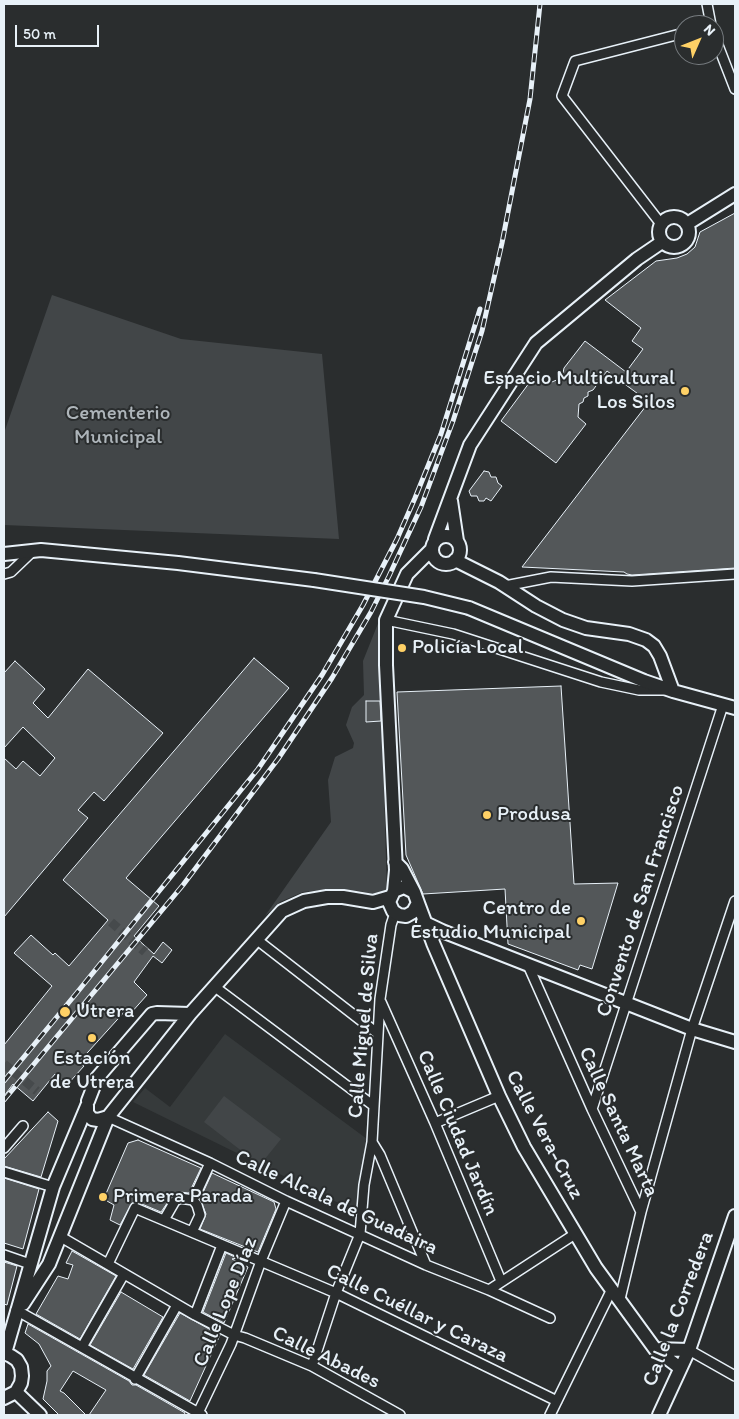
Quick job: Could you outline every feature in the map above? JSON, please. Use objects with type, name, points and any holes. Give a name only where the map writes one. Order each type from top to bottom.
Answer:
[{"type":"street","points":[[661,224],[562,96],[575,61],[674,36]]},
{"type":"street","points":[[724,61],[735,90]]},
{"type":"street","points":[[687,224],[735,194]]},
{"type":"street","points":[[672,217],[680,218],[687,224],[689,234],[685,243],[680,246],[671,247],[662,242],[658,233],[664,220],[672,217]]},
{"type":"street","points":[[441,563],[434,558],[433,545],[470,445],[536,343],[637,259],[662,242]]},
{"type":"street","points":[[407,574],[441,563],[449,564],[459,554],[451,498]]},
{"type":"street","points":[[18,1310],[49,1264],[108,1118],[172,1035],[282,911],[304,901],[327,897],[373,902],[376,905],[392,902],[404,887],[416,898],[415,910],[409,915],[402,916],[392,902],[395,862],[386,665],[386,620],[407,574],[444,535],[449,535],[502,584]]},
{"type":"street","points":[[4,554],[41,550],[169,562],[314,580],[424,597],[469,608],[618,671],[673,691],[729,706]]},
{"type":"street","points":[[4,574],[11,572],[33,551]]},
{"type":"street","points":[[455,560],[502,584],[536,606],[563,620],[586,628],[629,634],[646,640],[654,646],[660,656],[673,691]]},
{"type":"street","points":[[502,584],[551,577],[632,580],[735,574]]},
{"type":"street","points":[[386,620],[453,634],[601,682],[639,690],[673,691]]},
{"type":"street","name":"Convento de San Francisco","points":[[592,1109],[729,706]]},
{"type":"street","name":"Calle Vera-Cruz","points":[[395,862],[402,869],[416,898],[498,1096],[524,1147],[596,1268],[655,1349],[684,1359]]},
{"type":"street","points":[[641,1212],[692,1029],[735,901]]},
{"type":"street","name":"Calle Miguel de Silva","points":[[312,1366],[336,1293],[360,1234],[364,1185],[372,1142],[377,1033],[391,925],[392,902]]},
{"type":"street","points":[[409,915],[528,965],[692,1029],[735,1042]]},
{"type":"street","points":[[256,939],[377,1033]]},
{"type":"street","name":"Calle Santa Marta","points":[[528,965],[592,1109],[641,1212],[616,1294],[550,1415]]},
{"type":"street","points":[[215,986],[374,1106]]},
{"type":"street","name":"Calle Ciudad Jardín","points":[[380,999],[435,1123],[500,1281]]},
{"type":"street","points":[[4,1398],[16,1392],[21,1383],[22,1372],[17,1360],[5,1353],[52,1187],[97,1078],[152,1014],[190,1014]]},
{"type":"street","points":[[167,1014],[172,1017],[175,1023],[172,1035]]},
{"type":"street","points":[[435,1123],[498,1096]]},
{"type":"street","points":[[88,1103],[87,1113],[92,1119],[108,1118]]},
{"type":"street","name":"Calle Alcala de Guadaira","points":[[108,1118],[210,1163],[286,1201],[426,1265],[489,1290],[550,1318]]},
{"type":"street","points":[[4,1148],[23,1126]]},
{"type":"street","points":[[372,1142],[380,1155],[426,1265]]},
{"type":"street","points":[[193,1200],[210,1163]]},
{"type":"street","points":[[4,1172],[52,1187]]},
{"type":"street","points":[[164,1220],[175,1201],[180,1198],[193,1200]]},
{"type":"street","points":[[192,1232],[200,1214],[193,1200]]},
{"type":"street","name":"Calle Lope Díaz","points":[[199,1414],[234,1335],[261,1261],[286,1201]]},
{"type":"street","name":"Calle Cuéllar y Caraza","points":[[108,1264],[135,1208],[336,1293],[557,1401]]},
{"type":"street","name":"Calle la Corredera","points":[[659,1415],[684,1359],[735,1216]]},
{"type":"street","points":[[489,1290],[500,1281],[575,1234]]},
{"type":"street","name":"Calle Abades","points":[[61,1237],[195,1315],[234,1335],[312,1366],[400,1415]]},
{"type":"street","points":[[195,1315],[222,1245]]},
{"type":"street","points":[[4,1255],[30,1264]]},
{"type":"street","points":[[82,1347],[124,1274]]},
{"type":"street","points":[[135,1378],[177,1305]]},
{"type":"street","points":[[18,1310],[199,1414]]},
{"type":"street","points":[[655,1349],[735,1376]]},
{"type":"street","points":[[16,1392],[40,1415]]},
{"type":"shaded area","points":[[225,1034],[367,1139],[357,1212],[133,1102],[145,1088],[170,1107]]},
{"type":"green space","name":"Cementerio Municipal","points":[[52,295],[181,339],[322,354],[339,539],[4,525],[4,433]]},
{"type":"green space","points":[[379,621],[381,701],[366,701],[366,721],[382,721],[387,893],[374,894],[330,889],[303,892],[280,902],[265,916],[331,822],[328,780],[335,757],[353,748],[354,743],[346,725],[352,707],[364,695],[363,661]]},
{"type":"green space","points":[[224,1096],[281,1139],[260,1165],[204,1122]]},
{"type":"building","name":"Espacio Multicultural Los Silos","points":[[735,213],[735,568],[632,575],[624,572],[522,567],[649,402],[607,371],[593,390],[588,392],[588,396],[584,398],[583,402],[579,404],[578,417],[586,424],[556,463],[501,421],[535,375],[547,384],[559,379],[559,374],[563,373],[564,368],[585,341],[626,372],[643,349],[632,341],[641,328],[605,300],[656,261],[677,258],[687,254],[695,247],[700,232]]},
{"type":"building","points":[[484,471],[489,472],[491,477],[496,477],[498,483],[502,486],[491,501],[486,498],[484,501],[479,501],[477,496],[471,496],[469,491]]},
{"type":"building","points":[[254,658],[289,688],[126,878],[159,906],[134,936],[154,954],[163,942],[172,950],[162,963],[153,956],[134,982],[147,995],[130,1014],[126,1010],[79,1062],[84,1066],[67,1085],[55,1074],[33,1101],[13,1084],[4,1096],[4,1045],[52,986],[14,953],[31,935],[53,955],[55,953],[69,966],[108,920],[63,880]]},
{"type":"building","points":[[15,661],[45,689],[33,703],[48,718],[88,669],[163,733],[104,801],[94,792],[78,810],[88,818],[4,917],[4,758],[16,769],[23,761],[40,776],[55,758],[23,727],[4,748],[4,673]]},
{"type":"building","name":"Produsa","points":[[561,686],[574,884],[618,883],[592,969],[580,965],[578,970],[508,944],[505,889],[423,894],[406,855],[397,692]]},
{"type":"building","points":[[366,701],[380,701],[381,721],[366,722]]},
{"type":"building","points":[[48,1112],[58,1121],[41,1177],[4,1166],[4,1159]]},
{"type":"building","points":[[138,1140],[201,1168],[189,1193],[180,1192],[172,1196],[161,1212],[137,1202],[132,1203],[120,1225],[110,1220],[114,1205],[107,1201],[108,1198],[105,1196],[128,1143]]},
{"type":"building","points":[[212,1173],[274,1202],[276,1209],[258,1252],[200,1229],[206,1214],[200,1199]]},
{"type":"building","points":[[4,1178],[39,1189],[23,1249],[4,1243]]},
{"type":"building","points":[[72,1251],[116,1276],[80,1339],[36,1314],[58,1276],[68,1279],[73,1265],[66,1263]]},
{"type":"building","points":[[226,1253],[237,1258],[232,1259],[248,1267],[224,1323],[203,1312]]},
{"type":"building","points":[[4,1262],[17,1266],[7,1305],[4,1304]]},
{"type":"building","points":[[121,1292],[163,1317],[133,1369],[90,1345]]},
{"type":"building","points":[[180,1313],[220,1335],[190,1401],[144,1375]]},
{"type":"building","points":[[28,1324],[129,1381],[132,1385],[136,1385],[185,1413],[184,1415],[89,1415],[106,1390],[73,1371],[60,1391],[86,1415],[59,1415],[43,1399],[47,1371],[51,1366],[39,1344],[25,1333]]},
{"type":"tunnel","points":[[111,922],[145,952]]},
{"type":"tunnel","points":[[4,1064],[37,1091]]},
{"type":"railway","points":[[4,1100],[183,885],[278,759],[332,678],[371,612],[389,576],[421,507],[453,421],[482,331],[502,243],[530,99],[540,4]]},
{"type":"railway","points":[[4,1081],[258,769],[322,675],[363,605],[397,539],[415,498],[441,434],[480,309]]},
{"type":"place","name":"Espacio Multicultural Los Silos","points":[[685,391]]},
{"type":"place","name":"Policía Local","points":[[402,648]]},
{"type":"place","name":"Produsa","points":[[487,815]]},
{"type":"place","name":"Centro de Estudio Municipal","points":[[581,921]]},
{"type":"place","name":"Utrera","points":[[65,1012]]},
{"type":"place","name":"Estación de Utrera","points":[[92,1038]]},
{"type":"place","name":"Primera Parada","points":[[103,1197]]}]
